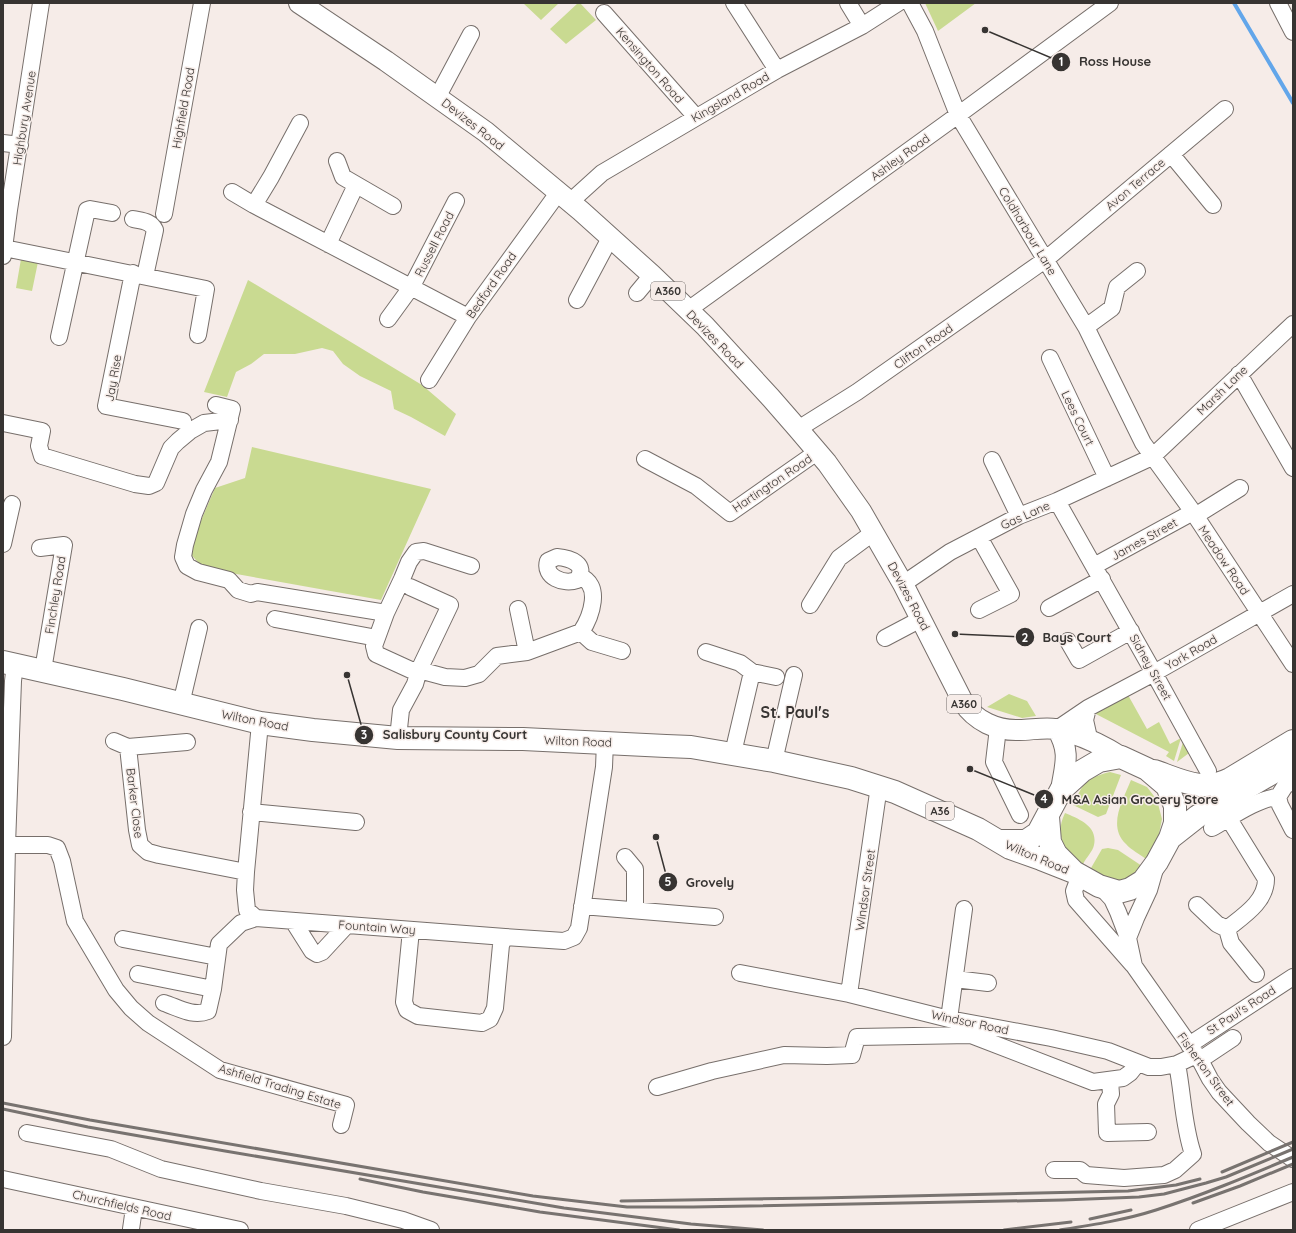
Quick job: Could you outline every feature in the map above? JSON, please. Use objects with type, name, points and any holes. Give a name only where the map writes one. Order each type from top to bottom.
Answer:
[{"type":"highway","name":"Wilton Road","points":[[9,663],[260,723],[313,730],[398,738],[523,739],[691,747],[774,761],[851,778],[879,786],[916,800],[978,829],[1010,848],[1077,874]]},
{"type":"highway","name":"A36","points":[[1121,757],[1147,769],[1195,786],[1212,786],[1230,779],[1293,741]]},
{"type":"highway","points":[[1048,817],[1061,790],[1082,771],[1098,761],[1121,757]]},
{"type":"highway","name":"A36","points":[[1170,838],[1198,816],[1293,761]]},
{"type":"highway","name":"A36","points":[[1048,817],[1050,842],[1056,854],[1077,874],[1099,886],[1119,892],[1130,889],[1144,881],[1157,862],[1170,838],[1175,823],[1175,806],[1167,786],[1147,769]]},
{"type":"highway","name":"Wilton Road","points":[[1000,841],[1026,840],[1038,833],[1048,817]]},
{"type":"main road","name":"Devizes Road","points":[[308,5],[438,96],[486,132],[564,198],[652,275],[688,310],[771,398],[817,452],[851,496],[874,532],[903,584],[967,708],[981,720],[998,728],[1019,730],[1057,729],[1089,738],[1121,757]]},
{"type":"main road","points":[[1057,729],[1065,745],[1066,752],[1061,790]]},
{"type":"street","name":"Highbury Avenue","points":[[4,252],[9,210],[41,3]]},
{"type":"street","name":"Highfield Road","points":[[164,214],[202,3]]},
{"type":"street","points":[[734,3],[777,70]]},
{"type":"street","points":[[848,3],[862,26]]},
{"type":"street","name":"Kingsland Road","points":[[564,198],[602,173],[696,117],[777,70],[862,26],[898,3]]},
{"type":"street","name":"Coldharbour Lane","points":[[910,3],[925,31],[958,115],[1086,327],[1143,443],[1152,457]]},
{"type":"street","name":"Ashley Road","points":[[688,310],[1110,3]]},
{"type":"street","points":[[1278,3],[1291,22]]},
{"type":"street","name":"Kensington Road","points":[[604,13],[696,117]]},
{"type":"street","points":[[438,96],[470,34]]},
{"type":"street","name":"Avon Terrace","points":[[1045,260],[1225,109]]},
{"type":"street","points":[[254,205],[272,177],[300,123]]},
{"type":"street","points":[[3,143],[20,145]]},
{"type":"street","points":[[1171,154],[1213,205]]},
{"type":"street","points":[[337,161],[350,181],[393,206]]},
{"type":"street","points":[[328,244],[350,181]]},
{"type":"street","name":"Russell Road","points":[[232,192],[468,317]]},
{"type":"street","name":"Bedford Road","points":[[429,380],[468,317],[564,198]]},
{"type":"street","name":"Russell Road","points":[[388,319],[412,286],[456,201]]},
{"type":"street","points":[[59,337],[87,210],[90,209],[112,213]]},
{"type":"street","points":[[133,219],[146,222],[153,226],[155,230],[139,275]]},
{"type":"street","points":[[577,300],[610,238]]},
{"type":"street","points":[[4,252],[75,262],[206,289],[198,335]]},
{"type":"street","name":"Clifton Road","points":[[798,429],[857,392],[1045,260]]},
{"type":"street","points":[[1086,327],[1112,308],[1116,287],[1137,271]]},
{"type":"street","name":"Jay Rise","points":[[139,275],[106,406],[183,421]]},
{"type":"street","points":[[637,293],[652,275]]},
{"type":"street","name":"Marsh Lane","points":[[1152,457],[1293,324]]},
{"type":"street","name":"Lees Court","points":[[1050,358],[1107,478]]},
{"type":"street","points":[[1239,374],[1293,468]]},
{"type":"street","points":[[216,405],[232,410],[219,462],[204,490],[194,514],[185,545],[183,557],[187,566],[198,572],[229,580],[238,590],[251,594],[257,592],[386,613]]},
{"type":"street","points":[[3,423],[42,431],[39,446],[42,456],[135,484],[149,486],[156,483],[171,448],[190,431],[204,423],[230,420]]},
{"type":"street","name":"Hartington Road","points":[[645,459],[696,486],[730,513],[817,452]]},
{"type":"street","name":"Gas Lane","points":[[903,584],[950,552],[1019,516],[1057,501],[1152,457]]},
{"type":"street","name":"Meadow Road","points":[[1152,457],[1194,514],[1293,664]]},
{"type":"street","points":[[992,460],[1019,516]]},
{"type":"street","name":"James Street","points":[[1049,608],[1098,572],[1240,488]]},
{"type":"street","name":"Sidney Street","points":[[1057,501],[1208,771]]},
{"type":"street","points":[[3,544],[12,504]]},
{"type":"street","points":[[810,605],[839,558],[874,532]]},
{"type":"street","points":[[979,537],[1011,594],[979,610]]},
{"type":"street","name":"Finchley Road","points":[[40,548],[64,545],[43,670]]},
{"type":"street","points":[[471,566],[424,550],[416,552],[409,562],[386,613],[374,646],[376,654],[411,670],[419,670],[445,677],[465,678],[479,674],[497,656],[527,652],[581,632],[588,620],[593,602],[593,594],[589,581],[579,576]]},
{"type":"street","points":[[398,738],[401,710],[415,684],[419,670],[450,605],[410,587]]},
{"type":"street","name":"York Road","points":[[1057,729],[1088,708],[1154,673],[1293,594]]},
{"type":"street","points":[[518,609],[527,652]]},
{"type":"street","points":[[275,619],[377,638]]},
{"type":"street","points":[[885,638],[921,619]]},
{"type":"street","points":[[181,704],[199,628]]},
{"type":"street","points":[[1068,641],[1079,660],[1131,631]]},
{"type":"street","points":[[581,632],[592,642],[622,651]]},
{"type":"street","points":[[706,652],[740,663],[752,672],[776,677]]},
{"type":"street","points":[[3,1037],[7,845],[13,696],[9,663]]},
{"type":"street","points":[[733,753],[752,672]]},
{"type":"street","points":[[774,761],[794,675]]},
{"type":"street","points":[[1088,708],[1085,720],[1089,738]]},
{"type":"street","points":[[164,1003],[194,1014],[202,1013],[208,1010],[213,989],[219,944],[241,923],[256,918],[247,910],[245,890],[260,723]]},
{"type":"street","points":[[998,728],[994,762],[1020,815]]},
{"type":"street","name":"Barker Close","points":[[187,742],[121,744],[140,845],[148,852],[159,855],[246,872]]},
{"type":"street","name":"Fountain Way","points":[[256,918],[505,938],[564,941],[569,939],[574,936],[579,928],[604,767],[605,742]]},
{"type":"street","points":[[1293,781],[1285,786],[1278,797],[1280,805],[1293,830]]},
{"type":"street","name":"Windsor Street","points":[[849,994],[879,786]]},
{"type":"street","points":[[1212,828],[1260,801],[1278,797]]},
{"type":"street","points":[[251,812],[356,822]]},
{"type":"street","points":[[1227,929],[1257,904],[1264,893],[1266,885],[1266,879],[1229,819]]},
{"type":"street","name":"Ashfield Trading Estate","points":[[7,845],[48,844],[57,848],[62,861],[75,921],[116,990],[131,1008],[148,1023],[220,1070],[346,1105],[342,1125]]},
{"type":"street","points":[[625,857],[635,869],[635,910]]},
{"type":"street","points":[[1128,938],[1149,890],[1157,862]]},
{"type":"street","name":"Fisherton Street","points":[[1077,874],[1074,891],[1076,900],[1134,966],[1195,1053],[1219,1092],[1269,1143],[1293,1159]]},
{"type":"street","name":"Fisherton Street","points":[[1099,886],[1112,899],[1128,938],[1134,966]]},
{"type":"street","points":[[1197,905],[1218,924],[1227,929],[1231,943],[1256,974]]},
{"type":"street","points":[[582,906],[715,917]]},
{"type":"street","points":[[949,1019],[956,979],[964,909]]},
{"type":"street","points":[[293,921],[312,951],[317,954],[322,952],[347,925]]},
{"type":"street","points":[[411,930],[404,1002],[407,1010],[418,1016],[482,1022],[490,1019],[495,1008],[501,945],[505,938]]},
{"type":"street","points":[[123,939],[217,957]]},
{"type":"street","name":"Windsor Road","points":[[740,973],[849,994],[949,1019],[1051,1038],[1108,1051],[1138,1063],[1155,1067],[1177,1064],[1195,1053]]},
{"type":"street","points":[[138,974],[213,989]]},
{"type":"street","name":"St Paul's Road","points":[[1195,1053],[1293,977]]},
{"type":"street","points":[[956,979],[988,983]]},
{"type":"street","points":[[657,1087],[712,1071],[784,1055],[852,1055],[857,1037],[972,1035],[1093,1082],[1110,1081],[1123,1078],[1130,1073],[1138,1063]]},
{"type":"street","points":[[1195,1053],[1233,1038]]},
{"type":"street","points":[[1054,1170],[1080,1170],[1086,1175],[1124,1178],[1164,1175],[1175,1170],[1193,1154],[1187,1137],[1182,1085],[1177,1064]]},
{"type":"street","points":[[1110,1081],[1111,1094],[1106,1104],[1107,1133],[1148,1132]]},
{"type":"street","points":[[27,1133],[111,1148],[161,1169],[261,1191],[346,1206],[403,1220],[431,1230]]},
{"type":"street","name":"Churchfields Road","points":[[3,1179],[134,1208],[176,1224],[240,1230]]},
{"type":"street","points":[[1198,1230],[1293,1192]]},
{"type":"street","points":[[131,1228],[134,1208]]},
{"type":"green space","points":[[523,3],[559,3],[541,20]]},
{"type":"green space","points":[[578,3],[580,3],[596,20],[566,44],[550,29]]},
{"type":"green space","points":[[925,3],[976,3],[938,31]]},
{"type":"green space","points":[[21,259],[38,262],[32,291],[16,288]]},
{"type":"green space","points":[[248,280],[422,385],[456,414],[445,436],[394,409],[391,391],[360,376],[343,364],[333,351],[322,348],[295,354],[264,354],[251,364],[236,372],[227,397],[204,392]]},
{"type":"green space","points":[[252,447],[431,489],[381,600],[203,568],[188,551],[215,488],[245,478]]},
{"type":"green space","points":[[1009,694],[1027,701],[1036,716],[1022,718],[987,707]]},
{"type":"green space","points":[[1128,695],[1147,729],[1159,722],[1170,744],[1181,738],[1174,761],[1166,756],[1169,752],[1094,713]]},
{"type":"green space","points":[[1183,742],[1189,753],[1177,762]]},
{"type":"green space","points":[[1110,772],[1121,775],[1106,814],[1098,817],[1073,805],[1086,782],[1102,774]]},
{"type":"green space","points":[[1131,780],[1147,787],[1157,800],[1162,819],[1158,839],[1146,859],[1128,846],[1120,837],[1118,829],[1118,813]]},
{"type":"green space","points":[[1065,813],[1086,824],[1093,833],[1094,845],[1083,864],[1071,854],[1063,842],[1060,829]]},
{"type":"green space","points":[[1108,848],[1118,850],[1142,866],[1135,877],[1124,882],[1118,882],[1101,875],[1091,868],[1102,849]]},
{"type":"waterway","points":[[1234,3],[1293,103]]},
{"type":"railway","points":[[3,1103],[90,1120],[533,1196],[627,1207],[1063,1200],[1139,1197],[1164,1194],[1226,1177],[1293,1149]]},
{"type":"railway","points":[[3,1109],[88,1127],[564,1208],[691,1224],[763,1230]]},
{"type":"railway","points":[[1222,1172],[1293,1142]]},
{"type":"railway","points":[[1060,1230],[1144,1214],[1208,1192],[1293,1157]]},
{"type":"railway","points":[[1193,1203],[1240,1186],[1293,1164]]},
{"type":"railway","points":[[360,1179],[423,1192],[540,1212],[679,1230]]},
{"type":"railway","points":[[621,1201],[1128,1191],[1176,1185],[1200,1179]]},
{"type":"railway","points":[[1090,1219],[1131,1210]]},
{"type":"railway","points":[[1004,1230],[1071,1222]]},
{"type":"place","name":"Ross House","points":[[985,30]]},
{"type":"place","name":"Bays Court","points":[[955,634]]},
{"type":"place","name":"Salisbury County Court","points":[[347,675]]},
{"type":"place","name":"M&A Asian Grocery Store","points":[[970,769]]},
{"type":"place","name":"Grovely","points":[[656,837]]},
{"type":"district","name":"St. Paul's","points":[[795,712]]}]
